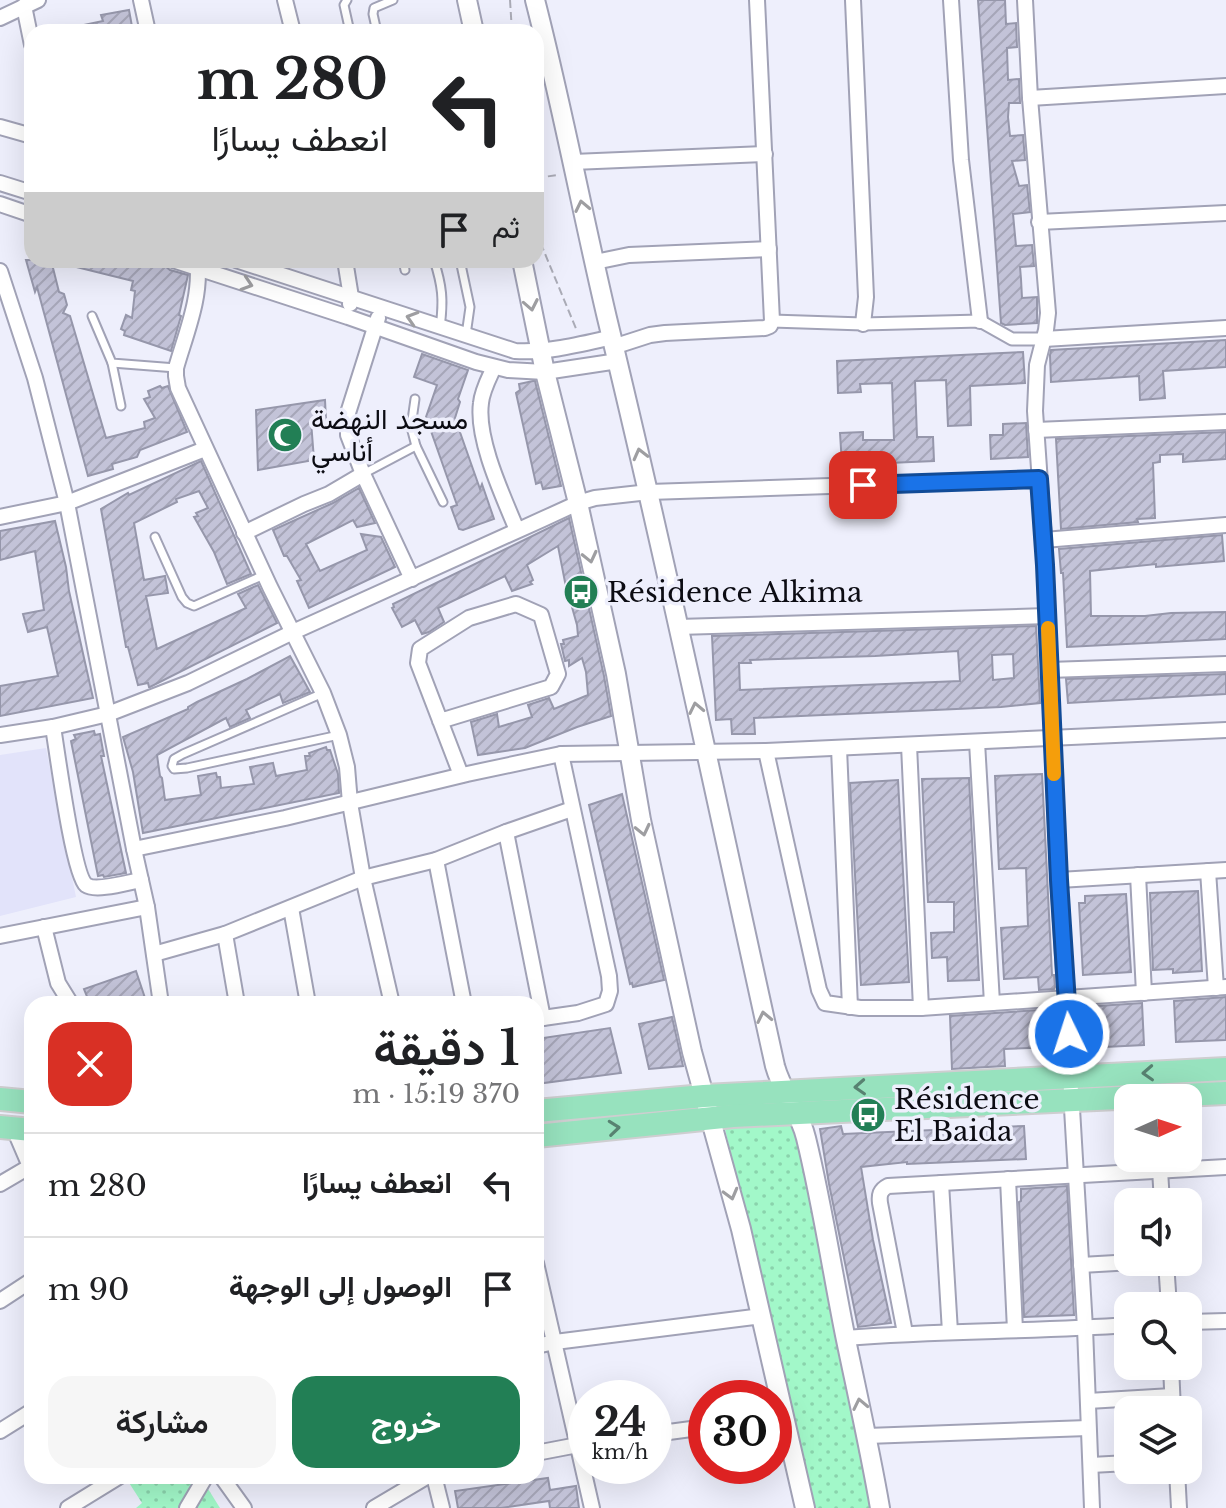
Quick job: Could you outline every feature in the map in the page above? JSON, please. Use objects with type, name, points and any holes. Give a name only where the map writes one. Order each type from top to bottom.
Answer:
[{"type":"main road","points":[[544,1110],[704,1096],[1226,1069]]},
{"type":"main road","points":[[544,1135],[711,1118],[1226,1093]]},
{"type":"main road","points":[[0,1099],[24,1101]]},
{"type":"street","points":[[1,15],[38,0]]},
{"type":"street","points":[[141,0],[146,24]]},
{"type":"street","points":[[285,0],[291,24]]},
{"type":"street","points":[[467,0],[472,24]]},
{"type":"street","points":[[535,0],[541,24]]},
{"type":"street","points":[[209,268],[494,367],[519,372],[545,372],[650,335],[770,326],[757,0]]},
{"type":"street","points":[[853,0],[866,297],[863,324]]},
{"type":"street","points":[[951,0],[961,160],[980,321]]},
{"type":"street","points":[[1025,0],[1048,313],[1035,376],[1036,430],[1092,1508]]},
{"type":"street","points":[[24,6],[28,24]]},
{"type":"street","points":[[544,39],[649,492],[775,1066],[806,1137],[880,1508]]},
{"type":"street","points":[[1030,98],[1226,86]]},
{"type":"street","points":[[0,127],[24,134]]},
{"type":"street","points":[[574,167],[765,154]]},
{"type":"street","points":[[0,183],[24,190]]},
{"type":"street","points":[[0,204],[24,212]]},
{"type":"street","points":[[1039,222],[1226,213]]},
{"type":"street","points":[[595,262],[629,255],[769,249]]},
{"type":"street","points":[[198,268],[198,289],[176,368],[178,388],[244,533],[323,693],[339,735],[347,767],[363,878],[390,996]]},
{"type":"street","points":[[278,268],[381,309],[515,351],[541,351],[583,343],[616,348]]},
{"type":"street","points":[[346,268],[351,297],[348,317]]},
{"type":"street","points":[[524,268],[616,674],[641,820],[668,947],[692,1052],[762,1316],[773,1380]]},
{"type":"street","points":[[0,271],[35,378],[67,503],[147,907],[160,996]]},
{"type":"street","points":[[381,309],[351,403],[347,426],[352,449],[412,579]]},
{"type":"street","points":[[772,321],[863,324],[980,321],[1012,339],[1226,328]]},
{"type":"street","points":[[494,367],[481,401],[484,437],[517,530]]},
{"type":"street","points":[[1036,430],[1226,422]]},
{"type":"street","points":[[0,517],[67,503],[205,449]]},
{"type":"street","points":[[244,533],[329,494],[363,474]]},
{"type":"street","points":[[0,735],[108,714],[188,683],[578,503],[649,492],[1039,479]]},
{"type":"street","points":[[1044,540],[1226,525]]},
{"type":"street","points":[[440,721],[551,687],[558,674],[541,615],[516,604],[469,618],[420,649],[418,663],[440,721],[461,775]]},
{"type":"street","points":[[678,627],[1048,616]]},
{"type":"street","points":[[1049,670],[1226,664]]},
{"type":"street","points":[[53,727],[82,878],[88,886],[98,888],[141,880]]},
{"type":"street","points":[[134,849],[561,754],[766,751],[1226,730]]},
{"type":"street","points":[[977,742],[992,1003]]},
{"type":"street","points":[[909,745],[921,1008]]},
{"type":"street","points":[[839,748],[850,1007]]},
{"type":"street","points":[[766,751],[819,990],[825,1003],[850,1007],[921,1008],[1221,988],[1208,871]]},
{"type":"street","points":[[544,1017],[587,1011],[606,1004],[610,996],[609,976],[561,754]]},
{"type":"street","points":[[154,954],[225,934],[363,878],[436,860],[572,809]]},
{"type":"street","points":[[506,832],[536,996]]},
{"type":"street","points":[[436,860],[462,996]]},
{"type":"street","points":[[1059,880],[1226,870]]},
{"type":"street","points":[[1138,875],[1144,993]]},
{"type":"street","points":[[0,936],[147,907]]},
{"type":"street","points":[[291,908],[307,996]]},
{"type":"street","points":[[44,927],[58,983],[66,996]]},
{"type":"street","points":[[225,934],[236,996]]},
{"type":"street","points":[[15,1128],[24,1151]]},
{"type":"street","points":[[1202,1168],[1226,1167]]},
{"type":"street","points":[[0,1184],[24,1172]]},
{"type":"street","points":[[905,1333],[880,1203],[883,1188],[1126,1172]]},
{"type":"street","points":[[1008,1179],[1015,1330]]},
{"type":"street","points":[[941,1183],[950,1332]]},
{"type":"street","points":[[1081,1265],[1114,1263]]},
{"type":"street","points":[[0,1301],[24,1285]]},
{"type":"street","points":[[544,1296],[568,1393]]},
{"type":"street","points":[[544,1344],[762,1316]]},
{"type":"street","points":[[1202,1322],[1226,1321]]},
{"type":"street","points":[[846,1338],[1114,1326]]},
{"type":"street","points":[[1088,1401],[1114,1402]]},
{"type":"street","points":[[0,1431],[24,1416]]},
{"type":"street","points":[[867,1436],[1088,1428]]},
{"type":"street","points":[[544,1451],[568,1447]]},
{"type":"street","points":[[792,1462],[805,1508]]},
{"type":"street","points":[[1091,1465],[1114,1464]]},
{"type":"street","points":[[68,1508],[107,1484]]},
{"type":"street","points":[[187,1508],[201,1484]]},
{"type":"street","points":[[227,1484],[244,1508]]},
{"type":"street","points":[[374,1508],[414,1484]]},
{"type":"street","points":[[436,1484],[442,1508]]},
{"type":"street","points":[[588,1484],[592,1508]]},
{"type":"street","points":[[1178,1484],[1179,1508]]},
{"type":"lane","points":[[347,0],[344,5],[348,24]]},
{"type":"lane","points":[[375,24],[374,8],[393,0]]},
{"type":"lane","points":[[436,268],[442,288],[440,327]]},
{"type":"lane","points":[[462,268],[470,307],[466,335]]},
{"type":"lane","points":[[92,316],[112,363],[121,406]]},
{"type":"lane","points":[[112,363],[176,368]]},
{"type":"lane","points":[[415,399],[411,427],[416,446],[443,502]]},
{"type":"lane","points":[[363,474],[416,446]]},
{"type":"lane","points":[[155,537],[182,597],[194,606],[264,575]]},
{"type":"lane","points":[[323,693],[183,754],[174,759],[172,766],[177,770],[339,735]]},
{"type":"path","points":[[510,0],[512,24]]},
{"type":"path","points":[[544,176],[574,167]]},
{"type":"path","points":[[544,252],[583,343]]},
{"type":"shaded area","points":[[46,748],[76,897],[0,916],[0,755]]},
{"type":"green space","points":[[802,1116],[884,1508],[811,1508],[792,1424],[792,1380],[782,1380],[723,1120]]},
{"type":"green space","points":[[130,1484],[205,1484],[220,1508],[136,1508],[142,1503]]},
{"type":"building","points":[[978,0],[1005,0],[1006,24],[1016,23],[1017,47],[1007,48],[1008,80],[1019,79],[1020,103],[1009,103],[1008,117],[1010,136],[1023,135],[1025,160],[1012,161],[1019,186],[1027,185],[1030,212],[1013,214],[1016,246],[1032,245],[1034,266],[1020,267],[1022,298],[1037,297],[1037,323],[1001,323]]},
{"type":"building","points":[[129,10],[132,24],[88,24],[103,21],[101,15]]},
{"type":"building","points":[[28,268],[53,268],[59,292],[64,294],[67,305],[63,313],[70,316],[106,438],[145,428],[144,422],[155,418],[144,399],[150,397],[148,391],[160,386],[168,386],[187,432],[140,450],[137,457],[112,464],[113,469],[88,476],[37,287],[35,292]]},
{"type":"building","points":[[80,268],[168,268],[188,275],[171,351],[124,335],[125,331],[121,329],[126,315],[132,318],[133,281]]},
{"type":"building","points":[[1226,340],[1226,367],[1163,371],[1165,398],[1140,400],[1139,376],[1051,382],[1051,350]]},
{"type":"building","points":[[1023,352],[1025,383],[970,386],[971,425],[948,426],[946,380],[915,381],[917,437],[933,437],[934,461],[842,465],[840,433],[863,432],[863,440],[894,440],[892,383],[860,384],[861,392],[838,393],[837,361]]},
{"type":"building","points":[[422,354],[468,370],[455,418],[494,519],[463,530],[459,529],[451,507],[457,505],[426,417],[437,385],[414,377]]},
{"type":"building","points":[[535,381],[561,486],[543,489],[541,482],[536,484],[516,393],[520,390],[519,384]]},
{"type":"building","name":"مسجد النهضة أناسي","points":[[325,400],[326,420],[311,421],[314,460],[258,470],[256,410]]},
{"type":"building","points":[[1026,423],[1028,457],[991,459],[990,435],[1003,435],[1003,424]]},
{"type":"building","points":[[1226,432],[1226,459],[1183,462],[1183,454],[1160,455],[1160,462],[1153,463],[1155,518],[1061,529],[1056,439]]},
{"type":"building","points":[[201,461],[251,574],[227,584],[214,552],[194,517],[208,508],[199,491],[176,499],[177,502],[134,523],[144,580],[165,576],[168,593],[146,596],[157,649],[246,608],[238,594],[258,585],[277,623],[150,687],[148,683],[138,685],[126,647],[101,509],[128,493]]},
{"type":"building","points":[[359,488],[375,523],[357,527],[353,520],[306,544],[320,571],[367,550],[361,534],[381,537],[395,567],[309,608],[297,581],[301,580],[287,556],[284,556],[273,530]]},
{"type":"building","points":[[569,518],[611,716],[525,748],[478,755],[471,722],[497,714],[499,727],[532,717],[528,705],[549,698],[554,709],[588,695],[582,658],[569,666],[561,644],[564,644],[563,640],[578,636],[558,546],[527,565],[532,584],[512,591],[505,576],[438,608],[444,622],[429,632],[422,634],[415,620],[402,627],[393,604]]},
{"type":"building","points":[[55,521],[93,698],[0,716],[0,686],[58,676],[47,627],[28,632],[23,614],[44,610],[35,551],[0,560],[0,531]]},
{"type":"building","points":[[1222,535],[1224,561],[1090,571],[1091,616],[1226,612],[1226,639],[1067,647],[1059,549]]},
{"type":"building","points":[[1036,626],[1040,703],[754,718],[755,734],[732,734],[731,719],[716,720],[712,636]],"holes":[[[958,651],[960,681],[740,690],[739,663],[751,663],[750,660]],[[1013,654],[1014,678],[993,680],[992,655]]]},
{"type":"building","points":[[290,656],[310,692],[283,703],[280,694],[246,710],[250,718],[230,727],[226,718],[157,755],[165,800],[201,795],[198,776],[216,773],[220,777],[221,788],[254,784],[250,767],[273,763],[276,776],[307,770],[305,756],[326,747],[330,750],[338,774],[339,793],[143,833],[133,772],[123,737],[188,709]]},
{"type":"building","points":[[1226,674],[1226,694],[1068,703],[1066,679]]},
{"type":"building","points":[[94,731],[95,735],[100,734],[104,756],[101,756],[126,873],[104,877],[98,876],[71,741],[76,739],[74,735]]},
{"type":"building","points":[[1042,774],[1055,987],[1039,990],[1038,977],[1004,979],[1001,928],[1028,926],[1026,868],[999,869],[995,776]]},
{"type":"building","points":[[969,778],[979,980],[948,981],[947,957],[932,958],[931,933],[954,932],[954,902],[928,902],[922,779]]},
{"type":"building","points":[[898,780],[909,982],[861,985],[850,783]]},
{"type":"building","points":[[622,794],[664,980],[633,987],[589,805]]},
{"type":"building","points":[[1198,891],[1202,971],[1173,973],[1173,969],[1153,970],[1150,893]]},
{"type":"building","points":[[1126,894],[1131,972],[1083,975],[1079,903],[1085,903],[1085,896]]},
{"type":"building","points":[[136,971],[144,996],[87,996],[84,989]]},
{"type":"building","points":[[1226,997],[1226,1040],[1176,1042],[1174,1001]]},
{"type":"building","points":[[1142,1003],[1144,1045],[1085,1048],[1083,1007]]},
{"type":"building","points":[[1055,1009],[1056,1047],[1004,1049],[1005,1066],[952,1069],[950,1016]]},
{"type":"building","points":[[672,1017],[683,1066],[649,1069],[639,1024]]},
{"type":"building","points":[[610,1028],[621,1073],[544,1083],[544,1038]]},
{"type":"building","points":[[841,1126],[843,1134],[1024,1126],[1026,1159],[907,1162],[861,1167],[891,1323],[858,1327],[820,1129]]},
{"type":"building","points":[[1067,1186],[1074,1315],[1024,1317],[1021,1189]]},
{"type":"building","points":[[548,1478],[550,1490],[576,1486],[579,1508],[550,1508],[549,1501],[501,1508],[458,1508],[455,1491],[505,1484],[544,1484],[544,1479]]},
{"type":"slow traffic","points":[[1048,628],[1054,774]]},
{"type":"place","name":"مسجد النهضة أناسي","points":[[285,435]]},
{"type":"place","name":"Résidence Alkima","points":[[581,592]]},
{"type":"place","name":"Résidence El Baida","points":[[868,1115]]},
{"type":"route","points":[[863,485],[1039,479],[1069,1034]]}]
